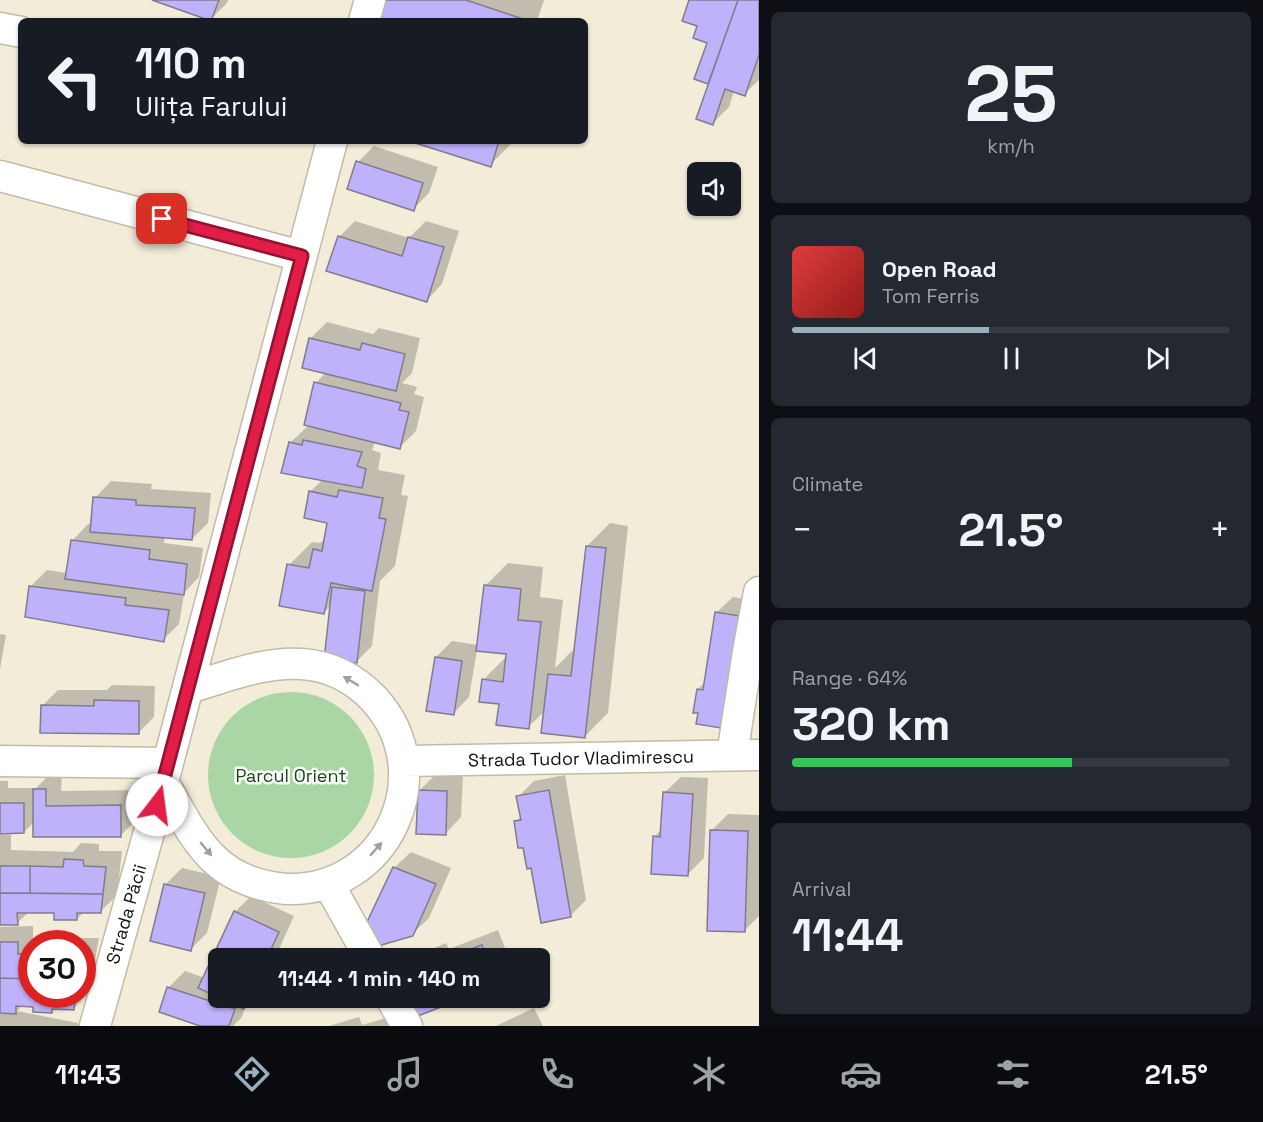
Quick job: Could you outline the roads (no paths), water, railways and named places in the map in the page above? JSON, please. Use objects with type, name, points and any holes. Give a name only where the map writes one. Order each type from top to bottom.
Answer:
[{"type":"street","points":[[365,18],[370,0]]},
{"type":"street","points":[[0,28],[18,31]]},
{"type":"street","name":"Strada Păcii","points":[[95,1026],[188,688],[331,144]]},
{"type":"street","points":[[0,176],[302,256]]},
{"type":"street","points":[[745,755],[747,652],[759,592]]},
{"type":"street","points":[[0,761],[165,773],[204,849],[236,875],[253,883],[275,888],[316,887],[344,876],[360,866],[377,850],[389,834],[398,815],[403,795],[404,761],[392,724],[365,690],[352,680],[320,666],[293,664],[272,665],[188,688]]},
{"type":"street","name":"Strada Tudor Vladimirescu","points":[[404,761],[745,755]]},
{"type":"street","points":[[328,883],[364,948]]},
{"type":"street","points":[[397,1008],[407,1026]]},
{"type":"park label","name":"Parcul Orient","points":[[291,775]]}]
